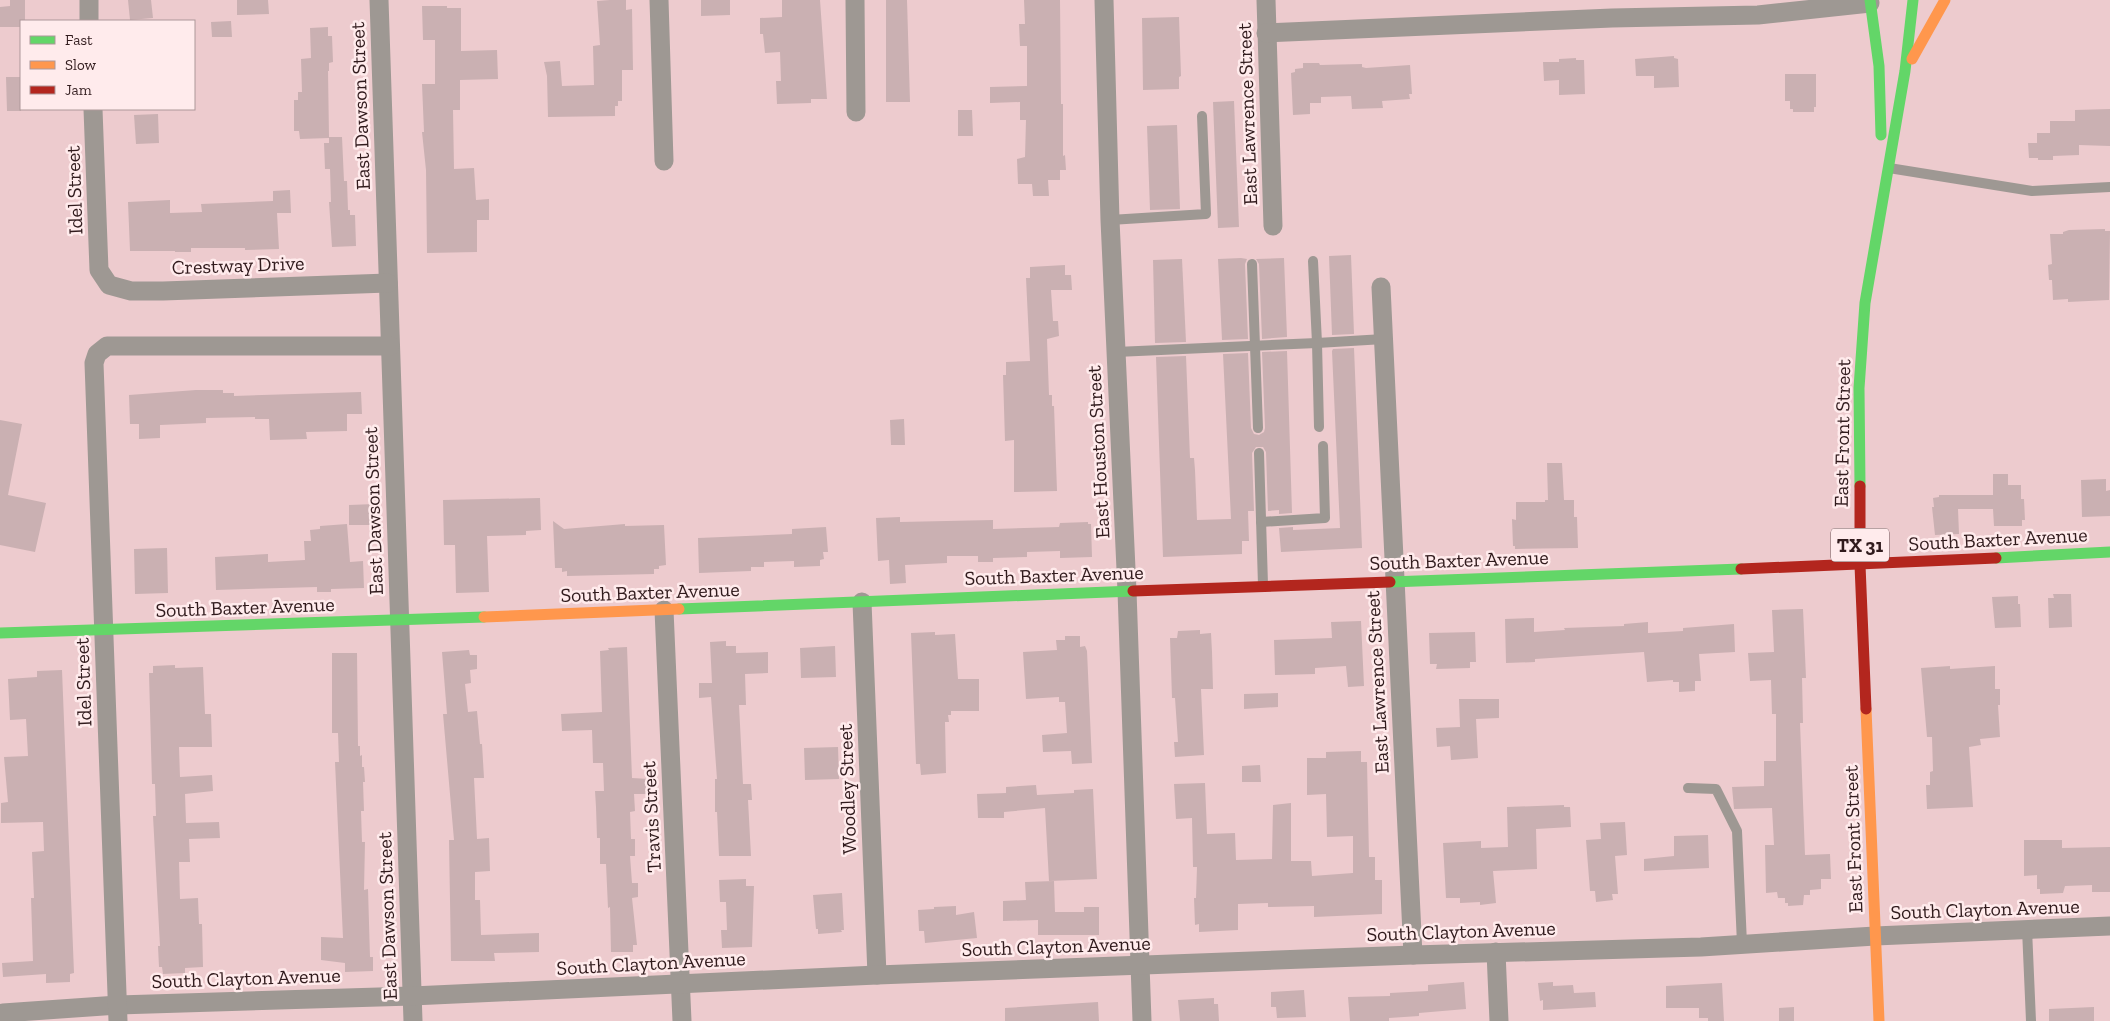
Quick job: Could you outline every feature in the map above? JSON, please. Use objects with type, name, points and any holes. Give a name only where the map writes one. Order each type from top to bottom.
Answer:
[{"type":"street","points":[[89,0],[90,20]]},
{"type":"street","name":"East Dawson Street","points":[[379,0],[413,1021]]},
{"type":"street","points":[[659,0],[664,161]]},
{"type":"street","points":[[855,0],[856,112]]},
{"type":"street","name":"East Houston Street","points":[[1104,0],[1110,220],[1127,591],[1142,1021]]},
{"type":"street","name":"East Lawrence Street","points":[[1266,0],[1273,226]]},
{"type":"street","name":"East Front Street","points":[[1879,1021],[1860,565],[1860,370],[1865,303],[1905,71],[1913,0]]},
{"type":"street","points":[[1905,71],[1945,0]]},
{"type":"street","points":[[1266,33],[1611,9],[1758,15],[1870,1],[1880,82],[1880,208]]},
{"type":"street","name":"Idel Street","points":[[93,110],[99,270]]},
{"type":"street","name":"Crestway Drive","points":[[99,270],[109,285],[131,291],[388,282]]},
{"type":"street","name":"East Lawrence Street","points":[[1381,287],[1413,955]]},
{"type":"street","name":"Idel Street","points":[[118,1013],[94,363],[97,354],[107,346],[390,346]]},
{"type":"street","name":"South Baxter Avenue","points":[[0,633],[399,621],[1395,580],[1860,565],[2110,552]]},
{"type":"street","name":"Woodley Street","points":[[862,602],[877,975]]},
{"type":"street","name":"Travis Street","points":[[664,610],[682,1021]]},
{"type":"street","name":"South Clayton Avenue","points":[[3,1013],[118,1013],[412,996],[877,975],[1742,944],[2110,926]]},
{"type":"street","points":[[1496,952],[1499,1021]]},
{"type":"lane","points":[[1110,220],[1206,214],[1202,116]]},
{"type":"lane","points":[[1888,168],[2032,192],[2110,187]]},
{"type":"lane","points":[[1313,261],[1320,427]]},
{"type":"lane","points":[[1252,264],[1258,428]]},
{"type":"lane","points":[[1116,352],[1384,339]]},
{"type":"lane","points":[[1261,522],[1325,518],[1323,446]]},
{"type":"lane","points":[[1259,453],[1263,586]]},
{"type":"lane","points":[[1688,788],[1716,789],[1737,831],[1742,944]]},
{"type":"lane","points":[[2027,929],[2031,1021]]},
{"type":"building","points":[[10,0],[25,0],[25,20],[20,20],[20,27],[0,27],[0,7],[10,6]]},
{"type":"building","points":[[128,0],[151,0],[153,18],[130,20]]},
{"type":"building","points":[[237,0],[268,0],[269,14],[237,15]]},
{"type":"building","points":[[626,0],[626,10],[632,9],[633,70],[622,70],[622,101],[618,101],[618,106],[615,106],[615,116],[548,117],[547,76],[544,62],[560,61],[562,86],[594,85],[593,46],[600,45],[597,1]]},
{"type":"building","points":[[701,0],[730,0],[730,15],[701,16]]},
{"type":"building","points":[[782,0],[820,0],[827,99],[811,99],[811,103],[777,104],[776,81],[781,81],[780,52],[765,53],[763,34],[760,34],[760,18],[782,17]]},
{"type":"building","points":[[886,0],[907,0],[910,102],[886,102]]},
{"type":"building","points":[[1024,0],[1060,0],[1061,104],[1063,104],[1063,156],[1065,155],[1066,170],[1060,170],[1060,180],[1048,180],[1049,196],[1033,196],[1032,184],[1018,184],[1017,159],[1025,157],[1026,120],[1020,120],[1020,102],[990,103],[990,87],[1027,86],[1027,46],[1020,46],[1019,24],[1025,24]]},
{"type":"building","points":[[422,6],[461,8],[461,51],[497,50],[498,79],[460,80],[460,110],[453,110],[454,169],[474,168],[476,200],[489,199],[489,220],[477,220],[477,252],[427,253],[422,84],[435,84],[435,40],[423,40]]},
{"type":"building","points":[[1179,17],[1181,76],[1179,77],[1179,89],[1143,90],[1142,18]]},
{"type":"building","points":[[231,21],[232,37],[212,37],[211,22]]},
{"type":"building","points":[[328,27],[328,36],[332,36],[333,62],[329,63],[328,71],[329,137],[342,137],[344,181],[347,181],[348,210],[350,210],[350,215],[355,215],[356,246],[332,247],[329,202],[331,202],[330,169],[325,169],[324,143],[329,143],[329,138],[300,139],[299,131],[294,131],[294,100],[298,100],[298,92],[302,92],[301,59],[311,58],[310,28]]},
{"type":"building","points":[[1674,56],[1674,58],[1678,59],[1679,87],[1654,88],[1654,76],[1636,76],[1635,59]]},
{"type":"building","points":[[1576,58],[1576,60],[1584,60],[1585,94],[1559,95],[1559,80],[1544,81],[1543,62],[1559,62],[1559,59]]},
{"type":"building","points":[[1303,63],[1319,63],[1320,65],[1362,64],[1362,67],[1366,68],[1410,65],[1412,94],[1409,94],[1410,99],[1382,101],[1383,108],[1352,109],[1351,96],[1321,97],[1321,103],[1310,103],[1310,114],[1293,115],[1291,73],[1295,72],[1295,69],[1303,68]]},
{"type":"building","points":[[1785,74],[1816,74],[1816,107],[1814,107],[1814,112],[1793,112],[1793,109],[1790,109],[1790,101],[1785,101]]},
{"type":"building","points":[[6,77],[20,77],[21,111],[7,111]]},
{"type":"building","points":[[1234,101],[1239,227],[1218,228],[1213,102]]},
{"type":"building","points":[[2110,109],[2110,146],[2079,145],[2079,155],[2053,156],[2053,160],[2029,158],[2028,143],[2037,143],[2037,133],[2050,133],[2050,121],[2075,121],[2075,110]]},
{"type":"building","points":[[958,110],[972,110],[973,136],[958,136]]},
{"type":"building","points":[[158,114],[159,143],[136,144],[134,115]]},
{"type":"building","points":[[1177,125],[1180,209],[1150,210],[1147,126]]},
{"type":"building","points":[[290,190],[291,213],[277,213],[279,249],[191,248],[191,252],[130,251],[128,202],[170,200],[170,213],[202,212],[201,204],[273,201],[273,191]]},
{"type":"building","points":[[2105,229],[2105,231],[2110,231],[2109,300],[2068,302],[2068,299],[2053,300],[2052,280],[2049,280],[2048,265],[2052,264],[2050,234],[2063,234],[2063,232],[2069,230]]},
{"type":"building","points":[[1351,255],[1354,334],[1332,335],[1329,256]]},
{"type":"building","points":[[1284,258],[1287,337],[1262,339],[1259,264],[1256,259]]},
{"type":"building","points":[[1182,259],[1186,342],[1155,343],[1153,260]]},
{"type":"building","points":[[1218,259],[1247,259],[1245,264],[1248,339],[1222,340]]},
{"type":"building","points":[[1065,265],[1065,275],[1071,275],[1072,290],[1051,290],[1053,321],[1058,321],[1059,336],[1047,339],[1049,395],[1052,395],[1052,406],[1054,406],[1057,491],[1014,492],[1014,440],[1005,441],[1003,375],[1006,375],[1006,362],[1030,361],[1026,278],[1030,278],[1030,267]]},
{"type":"building","points":[[1354,348],[1362,548],[1281,552],[1279,528],[1293,527],[1293,530],[1340,528],[1332,351],[1333,349]]},
{"type":"building","points":[[1287,351],[1292,513],[1279,514],[1279,510],[1268,511],[1266,452],[1263,447],[1256,447],[1252,453],[1254,511],[1248,511],[1249,541],[1242,541],[1242,554],[1163,557],[1156,357],[1186,356],[1190,458],[1194,458],[1197,520],[1231,519],[1223,354],[1248,353],[1251,428],[1254,434],[1259,435],[1264,432],[1265,428],[1262,352]]},
{"type":"building","points":[[223,390],[223,393],[234,393],[234,396],[361,392],[362,414],[347,414],[347,431],[306,432],[307,439],[270,440],[269,419],[255,419],[255,417],[206,418],[206,423],[160,425],[160,438],[139,439],[139,424],[130,424],[129,395]]},
{"type":"building","points":[[904,419],[905,445],[891,445],[890,420]]},
{"type":"building","points":[[0,420],[22,424],[8,495],[46,503],[35,552],[0,545]]},
{"type":"building","points":[[1547,463],[1562,463],[1564,500],[1574,500],[1574,517],[1577,517],[1578,548],[1515,549],[1515,546],[1513,546],[1512,519],[1516,520],[1516,502],[1545,502],[1545,500],[1548,500]]},
{"type":"building","points":[[1993,474],[2008,474],[2008,485],[2021,485],[2021,499],[2024,499],[2025,520],[2022,520],[2022,526],[1994,526],[1993,509],[1958,509],[1959,534],[1935,535],[1933,498],[1939,497],[1939,495],[1993,495]]},
{"type":"building","points":[[2106,479],[2106,491],[2110,490],[2110,516],[2082,517],[2081,480]]},
{"type":"building","points":[[540,498],[541,530],[526,531],[526,535],[487,536],[489,592],[456,593],[455,545],[444,545],[443,500]]},
{"type":"building","points":[[375,504],[375,525],[349,525],[349,505]]},
{"type":"building","points":[[900,517],[900,522],[993,520],[993,529],[1059,527],[1060,523],[1088,522],[1088,524],[1091,524],[1092,557],[1060,558],[1060,551],[1027,552],[1027,557],[993,558],[993,562],[978,562],[978,556],[947,556],[947,563],[905,565],[906,583],[890,584],[889,560],[878,561],[876,518]]},
{"type":"building","points":[[553,521],[564,529],[625,524],[625,526],[664,525],[666,565],[659,566],[659,569],[654,569],[654,574],[567,576],[567,571],[562,572],[562,568],[555,568]]},
{"type":"building","points":[[347,524],[350,562],[363,561],[364,588],[331,589],[331,592],[317,592],[317,587],[216,590],[215,557],[268,554],[268,562],[305,560],[304,541],[311,541],[310,530],[320,529],[320,526]]},
{"type":"building","points":[[826,527],[828,552],[823,552],[824,559],[820,560],[820,566],[794,567],[794,561],[764,562],[764,567],[751,567],[751,571],[699,573],[698,538],[792,534],[792,529]]},
{"type":"building","points":[[167,548],[168,593],[135,594],[134,549]]},
{"type":"building","points":[[2053,594],[2071,594],[2072,627],[2049,628],[2048,598],[2054,598]]},
{"type":"building","points":[[2018,596],[2021,627],[1995,628],[1992,597]]},
{"type":"building","points":[[1803,609],[1806,678],[1802,678],[1803,723],[1800,723],[1805,855],[1830,854],[1831,879],[1821,879],[1821,889],[1810,890],[1810,895],[1804,895],[1803,905],[1788,906],[1788,903],[1785,903],[1785,898],[1778,898],[1777,892],[1766,893],[1765,845],[1774,845],[1772,808],[1734,809],[1732,787],[1764,786],[1764,761],[1776,761],[1776,714],[1772,714],[1771,680],[1750,681],[1748,653],[1774,652],[1772,610]]},
{"type":"building","points":[[1534,618],[1534,632],[1565,630],[1564,628],[1624,626],[1624,624],[1648,622],[1648,633],[1683,631],[1683,628],[1734,624],[1735,652],[1699,654],[1701,681],[1695,681],[1695,691],[1679,692],[1679,682],[1673,682],[1673,680],[1647,682],[1644,652],[1535,659],[1535,662],[1506,663],[1505,619]]},
{"type":"building","points":[[1361,621],[1364,686],[1348,687],[1346,666],[1315,668],[1315,674],[1275,675],[1274,640],[1332,638],[1331,622]]},
{"type":"building","points":[[1200,630],[1200,634],[1211,633],[1212,652],[1213,689],[1201,689],[1204,755],[1175,757],[1174,742],[1178,742],[1175,698],[1172,698],[1170,638],[1177,638],[1178,631]]},
{"type":"building","points":[[935,632],[935,635],[955,634],[958,679],[979,679],[979,711],[951,711],[951,715],[948,715],[949,722],[945,722],[946,773],[921,775],[920,764],[916,764],[911,633]]},
{"type":"building","points":[[1475,632],[1476,662],[1470,662],[1470,668],[1436,669],[1437,664],[1430,664],[1429,633]]},
{"type":"building","points":[[1065,636],[1080,636],[1080,647],[1085,646],[1087,651],[1092,763],[1072,764],[1071,751],[1043,752],[1042,735],[1067,733],[1065,702],[1059,702],[1059,697],[1026,699],[1023,652],[1057,650],[1056,640],[1065,640]]},
{"type":"building","points":[[726,641],[726,646],[736,646],[736,653],[768,652],[768,673],[745,674],[746,705],[739,705],[743,784],[751,784],[752,800],[748,800],[751,856],[719,856],[717,812],[715,812],[715,779],[717,779],[711,697],[699,698],[699,683],[712,683],[710,642]]},
{"type":"building","points":[[835,646],[836,677],[801,678],[800,648]]},
{"type":"building","points":[[627,647],[632,778],[649,779],[650,794],[634,794],[635,811],[630,812],[631,839],[635,839],[635,856],[630,856],[632,883],[638,883],[638,897],[632,898],[637,945],[633,945],[633,952],[611,952],[610,907],[608,908],[606,864],[600,864],[600,838],[597,838],[595,791],[604,791],[603,763],[593,763],[592,730],[562,731],[561,714],[602,712],[600,651],[609,650],[608,648]]},
{"type":"building","points":[[469,650],[470,655],[477,655],[477,669],[470,670],[471,683],[465,684],[468,712],[477,711],[480,744],[482,744],[484,778],[474,778],[477,839],[489,838],[490,871],[475,872],[475,900],[480,900],[481,935],[539,933],[539,952],[494,953],[495,961],[451,961],[449,840],[454,840],[443,714],[447,714],[442,652]]},
{"type":"building","points":[[332,653],[357,653],[358,746],[360,746],[360,756],[362,755],[365,782],[363,782],[364,811],[361,811],[362,842],[365,842],[364,890],[368,889],[370,957],[373,957],[373,971],[345,972],[345,963],[321,960],[321,937],[343,938],[335,762],[339,762],[338,733],[332,733]]},
{"type":"building","points":[[175,665],[175,668],[203,667],[205,714],[211,714],[212,747],[179,747],[180,777],[212,775],[213,791],[185,794],[186,823],[219,822],[220,838],[189,839],[190,862],[179,862],[180,899],[198,898],[199,924],[202,924],[203,967],[185,968],[185,973],[163,974],[162,967],[159,967],[158,946],[160,946],[153,816],[156,816],[155,784],[152,784],[149,673],[153,673],[153,666]]},
{"type":"building","points":[[1950,666],[1950,669],[1995,666],[1995,689],[2000,689],[2000,705],[1998,705],[2000,737],[1980,739],[1981,745],[1969,747],[1973,807],[1927,809],[1926,785],[1930,785],[1930,772],[1933,771],[1932,737],[1927,737],[1921,668]]},
{"type":"building","points":[[62,670],[74,973],[70,974],[70,982],[46,983],[46,974],[3,977],[2,963],[33,961],[31,898],[34,898],[32,852],[44,851],[43,822],[1,823],[1,803],[8,802],[4,757],[28,756],[26,719],[10,720],[8,679],[37,677],[37,671]]},
{"type":"building","points":[[1278,693],[1278,707],[1244,709],[1244,694]]},
{"type":"building","points":[[1459,699],[1499,699],[1499,718],[1476,719],[1478,758],[1451,760],[1450,746],[1437,747],[1436,728],[1460,727]]},
{"type":"building","points":[[838,747],[839,779],[805,780],[804,748]]},
{"type":"building","points":[[1361,751],[1361,762],[1367,762],[1369,857],[1375,857],[1375,880],[1382,880],[1382,914],[1314,917],[1314,906],[1268,907],[1268,903],[1238,904],[1238,930],[1199,932],[1199,924],[1195,925],[1194,898],[1196,898],[1197,867],[1193,867],[1192,818],[1176,819],[1174,784],[1205,783],[1207,834],[1235,833],[1236,860],[1272,859],[1273,805],[1291,803],[1291,861],[1311,861],[1312,876],[1353,873],[1353,836],[1327,837],[1326,794],[1307,795],[1307,758],[1326,758],[1326,752]]},
{"type":"building","points":[[1260,765],[1261,782],[1242,782],[1242,766]]},
{"type":"building","points":[[1036,785],[1037,795],[1074,793],[1074,790],[1093,789],[1097,879],[1049,881],[1045,808],[1004,812],[1004,818],[978,818],[977,794],[1006,793],[1006,787]]},
{"type":"building","points":[[1564,805],[1564,807],[1570,807],[1571,827],[1536,829],[1537,869],[1493,871],[1496,903],[1480,905],[1480,902],[1460,903],[1460,898],[1446,898],[1443,843],[1481,841],[1481,848],[1508,847],[1507,807]]},
{"type":"building","points":[[1625,822],[1627,855],[1615,856],[1618,894],[1612,894],[1613,900],[1596,902],[1595,891],[1590,891],[1586,840],[1601,839],[1600,823]]},
{"type":"building","points":[[1708,835],[1709,868],[1644,871],[1644,859],[1674,856],[1674,836]]},
{"type":"building","points":[[2024,840],[2062,840],[2062,848],[2110,847],[2110,892],[2092,892],[2092,885],[2065,886],[2063,893],[2040,894],[2040,889],[2037,889],[2037,875],[2024,876]]},
{"type":"building","points":[[746,879],[746,886],[754,886],[752,947],[722,948],[721,930],[727,930],[726,902],[720,902],[719,880]]},
{"type":"building","points":[[1054,881],[1055,912],[1084,912],[1084,907],[1099,907],[1099,935],[1038,935],[1038,920],[1003,921],[1003,901],[1026,900],[1025,882]]},
{"type":"building","points":[[842,893],[844,930],[841,930],[842,932],[818,934],[813,895]]},
{"type":"building","points":[[956,906],[956,915],[974,912],[977,938],[925,943],[924,931],[919,931],[918,910]]},
{"type":"building","points":[[1464,982],[1466,1009],[1419,1013],[1419,1016],[1389,1018],[1389,1021],[1350,1021],[1348,997],[1390,996],[1390,993],[1428,991],[1428,985]]},
{"type":"building","points":[[1553,982],[1553,986],[1573,985],[1574,993],[1595,992],[1596,1007],[1543,1010],[1543,1000],[1540,1001],[1538,983]]},
{"type":"building","points":[[1722,983],[1724,1021],[1708,1021],[1708,1018],[1699,1018],[1699,1008],[1666,1008],[1666,986]]},
{"type":"building","points":[[1304,990],[1306,1017],[1277,1018],[1276,1007],[1271,1007],[1271,992]]},
{"type":"building","points":[[1214,998],[1214,1004],[1218,1004],[1219,1021],[1180,1021],[1178,1000]]},
{"type":"building","points":[[1098,1002],[1099,1021],[1005,1021],[1005,1008]]},
{"type":"building","points":[[1794,1007],[1794,1021],[1779,1021],[1779,1008]]},
{"type":"building","points":[[2094,1007],[2094,1021],[2049,1021],[2049,1009]]},
{"type":"traffic: fast","points":[[1870,0],[1879,66],[1881,135]]},
{"type":"traffic: fast","points":[[1860,486],[1859,388],[1865,303],[1905,71],[1913,0]]},
{"type":"traffic: fast","points":[[1996,558],[2110,552]]},
{"type":"traffic: fast","points":[[1390,582],[1741,569]]},
{"type":"traffic: fast","points":[[679,609],[1133,591]]},
{"type":"traffic: fast","points":[[0,633],[484,617]]},
{"type":"traffic: slow","points":[[1912,59],[1945,0]]},
{"type":"traffic: slow","points":[[484,617],[679,609]]},
{"type":"traffic: slow","points":[[1866,709],[1879,1021]]},
{"type":"traffic: jam","points":[[1860,486],[1860,565],[1866,709]]},
{"type":"traffic: jam","points":[[1741,569],[1996,558]]},
{"type":"traffic: jam","points":[[1133,591],[1390,582]]}]
